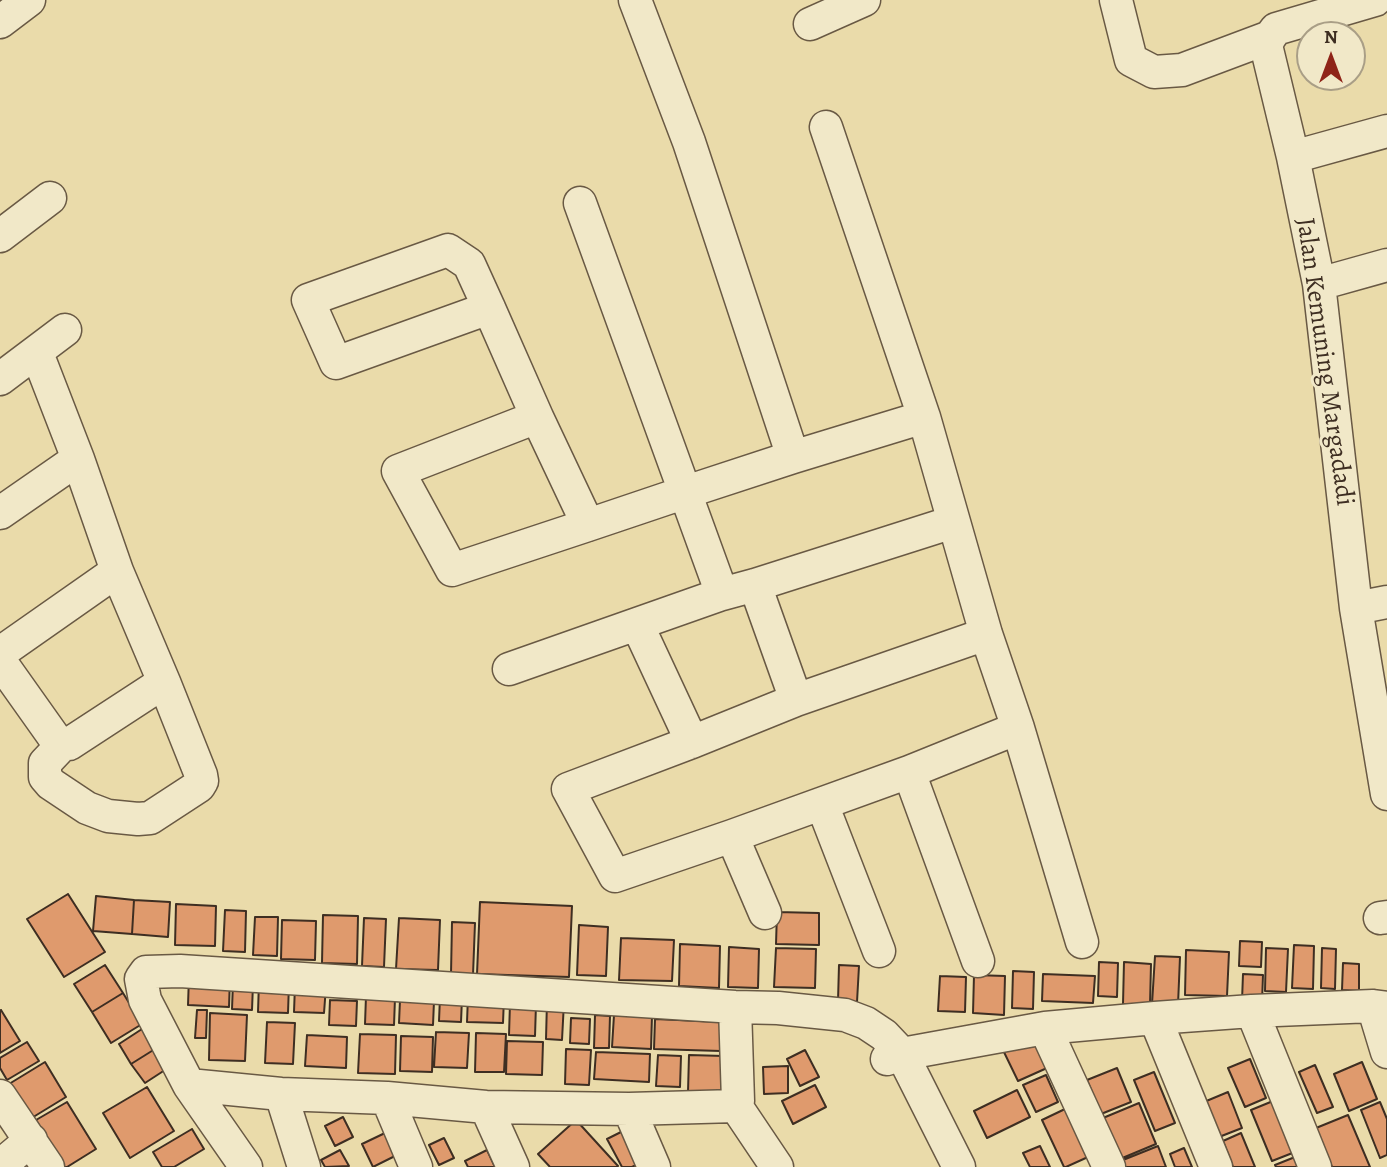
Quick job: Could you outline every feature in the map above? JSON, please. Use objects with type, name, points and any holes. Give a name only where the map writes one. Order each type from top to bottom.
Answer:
[{"type":"street","points":[[635,0],[689,142],[793,457]]},
{"type":"street","points":[[810,24],[863,0]]},
{"type":"street","points":[[1116,0],[1131,60],[1154,72],[1182,70],[1270,37],[1276,29],[1375,0]]},
{"type":"street","name":"Jalan Kemuning Margadadi","points":[[1270,37],[1266,45],[1319,284],[1356,608],[1387,794]]},
{"type":"street","points":[[827,127],[924,417],[986,634],[1018,728],[1082,942]]},
{"type":"street","points":[[1293,158],[1387,131]]},
{"type":"street","points":[[0,236],[50,198]]},
{"type":"street","points":[[580,203],[722,593]]},
{"type":"street","points":[[489,308],[336,363],[308,300],[448,250],[469,264],[588,525]]},
{"type":"street","points":[[1319,284],[1387,265]]},
{"type":"street","points":[[0,379],[65,330]]},
{"type":"street","points":[[37,352],[117,570],[202,781],[199,786],[149,818],[138,820],[108,816],[87,808],[45,777],[45,763],[63,744]]},
{"type":"street","points":[[537,417],[398,471],[452,570],[793,457],[924,417]]},
{"type":"street","points":[[0,513],[78,459]]},
{"type":"street","points":[[509,669],[722,593],[953,522]]},
{"type":"street","points":[[0,653],[117,570]]},
{"type":"street","points":[[755,585],[796,700]]},
{"type":"street","points":[[1356,608],[1387,601]]},
{"type":"street","points":[[638,624],[692,742]]},
{"type":"street","points":[[986,634],[796,700],[568,789],[615,876],[822,804],[1018,728]]},
{"type":"street","points":[[0,661],[56,740],[63,744],[69,744],[164,682]]},
{"type":"street","points":[[909,772],[978,961]]},
{"type":"street","points":[[822,804],[878,951]]},
{"type":"street","points":[[732,836],[765,914]]},
{"type":"street","points":[[246,1167],[189,1085],[145,1000],[141,979],[146,972],[180,971],[735,1007],[778,1007],[845,1015],[866,1023],[891,1049],[959,1167]]},
{"type":"street","points":[[189,1085],[281,1094],[387,1098],[486,1107],[629,1110],[733,1108],[738,1101],[735,1007]]},
{"type":"street","points":[[891,1049],[1045,1028],[1156,1018],[1380,1007],[1387,1052]]},
{"type":"street","points":[[1252,1012],[1315,1167]]},
{"type":"street","points":[[1156,1018],[1216,1167]]},
{"type":"street","points":[[1045,1028],[1109,1167]]},
{"type":"street","points":[[891,1049],[935,1167]]},
{"type":"street","points":[[281,1094],[304,1167]]},
{"type":"street","points":[[0,1096],[48,1167]]},
{"type":"street","points":[[387,1098],[416,1167]]},
{"type":"street","points":[[736,1106],[776,1167]]},
{"type":"street","points":[[486,1107],[513,1167]]},
{"type":"street","points":[[629,1110],[654,1167]]},
{"type":"street","points":[[0,1166],[31,1140]]},
{"type":"building","points":[[68,894],[105,952],[64,977],[27,919]]},
{"type":"building","points":[[96,896],[134,900],[132,934],[93,931]]},
{"type":"building","points":[[134,900],[170,902],[168,937],[132,934]]},
{"type":"building","points":[[480,902],[572,906],[569,977],[477,974]]},
{"type":"building","points":[[176,904],[216,906],[215,946],[175,945]]},
{"type":"building","points":[[225,910],[246,911],[245,952],[223,951]]},
{"type":"building","points":[[777,912],[819,913],[819,945],[776,944]]},
{"type":"building","points":[[323,915],[358,916],[357,964],[322,963]]},
{"type":"building","points":[[255,917],[278,917],[277,956],[253,955]]},
{"type":"building","points":[[364,918],[386,919],[384,967],[362,966]]},
{"type":"building","points":[[399,918],[440,920],[438,970],[396,969]]},
{"type":"building","points":[[282,920],[316,921],[315,960],[281,959]]},
{"type":"building","points":[[452,922],[475,923],[473,975],[451,974]]},
{"type":"building","points":[[579,925],[608,927],[606,976],[577,975]]},
{"type":"building","points":[[621,938],[674,940],[672,981],[619,980]]},
{"type":"building","points":[[1240,941],[1262,942],[1261,967],[1239,966]]},
{"type":"building","points":[[680,944],[720,946],[719,988],[679,986]]},
{"type":"building","points":[[1294,945],[1314,946],[1313,989],[1292,988]]},
{"type":"building","points":[[729,947],[759,949],[758,988],[728,987]]},
{"type":"building","points":[[776,948],[816,949],[815,988],[774,987]]},
{"type":"building","points":[[1266,948],[1288,949],[1286,992],[1265,991]]},
{"type":"building","points":[[1322,948],[1336,949],[1335,989],[1321,988]]},
{"type":"building","points":[[1186,950],[1229,952],[1227,996],[1185,995]]},
{"type":"building","points":[[1155,956],[1180,957],[1178,1005],[1152,1004]]},
{"type":"building","points":[[1099,962],[1118,963],[1117,997],[1098,996]]},
{"type":"building","points":[[1124,962],[1151,964],[1150,1005],[1123,1004]]},
{"type":"building","points":[[1343,963],[1359,964],[1359,991],[1342,990]]},
{"type":"building","points":[[105,965],[123,993],[92,1012],[74,984]]},
{"type":"building","points":[[839,965],[859,966],[857,1002],[838,1001]]},
{"type":"building","points":[[1013,971],[1034,972],[1033,1009],[1012,1008]]},
{"type":"building","points":[[1043,974],[1095,976],[1093,1003],[1042,1001]]},
{"type":"building","points":[[1243,974],[1263,975],[1262,1002],[1242,1001]]},
{"type":"building","points":[[974,975],[1005,976],[1004,1015],[973,1013]]},
{"type":"building","points":[[189,976],[230,977],[229,1007],[188,1005]]},
{"type":"building","points":[[940,976],[966,977],[965,1012],[938,1011]]},
{"type":"building","points":[[259,981],[289,983],[288,1013],[258,1012]]},
{"type":"building","points":[[233,983],[253,984],[252,1010],[232,1009]]},
{"type":"building","points":[[295,985],[326,986],[324,1013],[294,1012]]},
{"type":"building","points":[[123,993],[142,1024],[111,1043],[92,1012]]},
{"type":"building","points":[[366,996],[395,998],[394,1025],[365,1024]]},
{"type":"building","points":[[468,996],[504,997],[503,1023],[467,1022]]},
{"type":"building","points":[[440,997],[462,998],[461,1022],[439,1021]]},
{"type":"building","points":[[330,1000],[357,1001],[356,1026],[329,1025]]},
{"type":"building","points":[[400,1000],[434,1001],[433,1025],[399,1023]]},
{"type":"building","points":[[547,1001],[564,1002],[562,1040],[546,1039]]},
{"type":"building","points":[[510,1003],[536,1004],[535,1036],[509,1035]]},
{"type":"building","points":[[197,1010],[207,1010],[206,1038],[195,1038]]},
{"type":"building","points":[[0,1011],[20,1041],[0,1053]]},
{"type":"building","points":[[210,1013],[247,1015],[245,1061],[209,1060]]},
{"type":"building","points":[[595,1015],[610,1016],[609,1048],[594,1048]]},
{"type":"building","points":[[614,1015],[652,1016],[651,1049],[612,1047]]},
{"type":"building","points":[[571,1018],[590,1019],[589,1044],[570,1043]]},
{"type":"building","points":[[655,1019],[722,1022],[721,1051],[654,1049]]},
{"type":"building","points":[[267,1022],[295,1023],[293,1064],[265,1063]]},
{"type":"building","points":[[142,1029],[155,1049],[131,1064],[119,1044]]},
{"type":"building","points":[[436,1032],[469,1033],[467,1068],[434,1067]]},
{"type":"building","points":[[476,1033],[506,1034],[504,1072],[475,1072]]},
{"type":"building","points":[[360,1034],[396,1035],[395,1074],[358,1073]]},
{"type":"building","points":[[1031,1034],[1047,1068],[1018,1081],[1002,1048]]},
{"type":"building","points":[[307,1035],[347,1037],[346,1068],[305,1066]]},
{"type":"building","points":[[401,1036],[433,1037],[432,1072],[400,1071]]},
{"type":"building","points":[[507,1041],[543,1042],[542,1075],[506,1074]]},
{"type":"building","points":[[27,1042],[39,1061],[7,1080],[0,1068],[0,1058]]},
{"type":"building","points":[[155,1049],[168,1068],[145,1083],[131,1064]]},
{"type":"building","points":[[566,1049],[591,1050],[589,1085],[565,1084]]},
{"type":"building","points":[[805,1050],[819,1077],[800,1086],[787,1059]]},
{"type":"building","points":[[596,1052],[650,1054],[649,1082],[594,1079]]},
{"type":"building","points":[[658,1055],[681,1056],[680,1087],[656,1086]]},
{"type":"building","points":[[689,1055],[724,1056],[723,1094],[688,1092]]},
{"type":"building","points":[[1250,1059],[1266,1098],[1245,1107],[1228,1068]]},
{"type":"building","points":[[45,1062],[66,1097],[30,1119],[9,1084]]},
{"type":"building","points":[[1362,1062],[1377,1099],[1349,1111],[1334,1074]]},
{"type":"building","points":[[1315,1065],[1333,1107],[1317,1113],[1299,1072]]},
{"type":"building","points":[[788,1066],[788,1093],[764,1094],[763,1067]]},
{"type":"building","points":[[1117,1068],[1131,1102],[1101,1114],[1087,1080]]},
{"type":"building","points":[[1154,1072],[1175,1123],[1155,1131],[1134,1080]]},
{"type":"building","points":[[1046,1075],[1058,1102],[1036,1112],[1023,1085]]},
{"type":"building","points":[[815,1085],[826,1107],[793,1124],[782,1101]]},
{"type":"building","points":[[147,1087],[174,1131],[130,1158],[103,1113]]},
{"type":"building","points":[[1017,1090],[1030,1117],[987,1138],[974,1111]]},
{"type":"building","points":[[1228,1092],[1242,1128],[1219,1137],[1204,1102]]},
{"type":"building","points":[[1273,1101],[1295,1152],[1272,1161],[1251,1110]]},
{"type":"building","points":[[67,1102],[96,1149],[64,1167],[36,1120]]},
{"type":"building","points":[[1380,1102],[1387,1119],[1387,1155],[1380,1158],[1361,1110]]},
{"type":"building","points":[[1139,1103],[1156,1144],[1120,1159],[1103,1118]]},
{"type":"building","points":[[1065,1109],[1088,1157],[1064,1167],[1042,1120]]},
{"type":"building","points":[[1348,1115],[1370,1167],[1332,1167],[1316,1128]]},
{"type":"building","points":[[343,1117],[353,1137],[335,1146],[325,1126]]},
{"type":"building","points":[[576,1120],[617,1167],[550,1167],[538,1154]]},
{"type":"building","points":[[192,1129],[204,1149],[174,1167],[162,1167],[153,1152]]},
{"type":"building","points":[[623,1131],[640,1163],[632,1167],[622,1167],[607,1139]]},
{"type":"building","points":[[385,1133],[397,1155],[373,1167],[362,1144]]},
{"type":"building","points":[[1241,1133],[1255,1167],[1233,1167],[1223,1141]]},
{"type":"building","points":[[444,1138],[454,1158],[439,1165],[429,1145]]},
{"type":"building","points":[[1040,1146],[1050,1167],[1030,1167],[1023,1153]]},
{"type":"building","points":[[1158,1146],[1166,1167],[1120,1167],[1118,1162]]},
{"type":"building","points":[[1184,1148],[1192,1167],[1175,1167],[1170,1154]]},
{"type":"building","points":[[340,1150],[349,1166],[325,1167],[321,1160]]},
{"type":"building","points":[[487,1150],[495,1167],[468,1167],[465,1161]]},
{"type":"building","points":[[1300,1155],[1305,1167],[1275,1165]]}]
